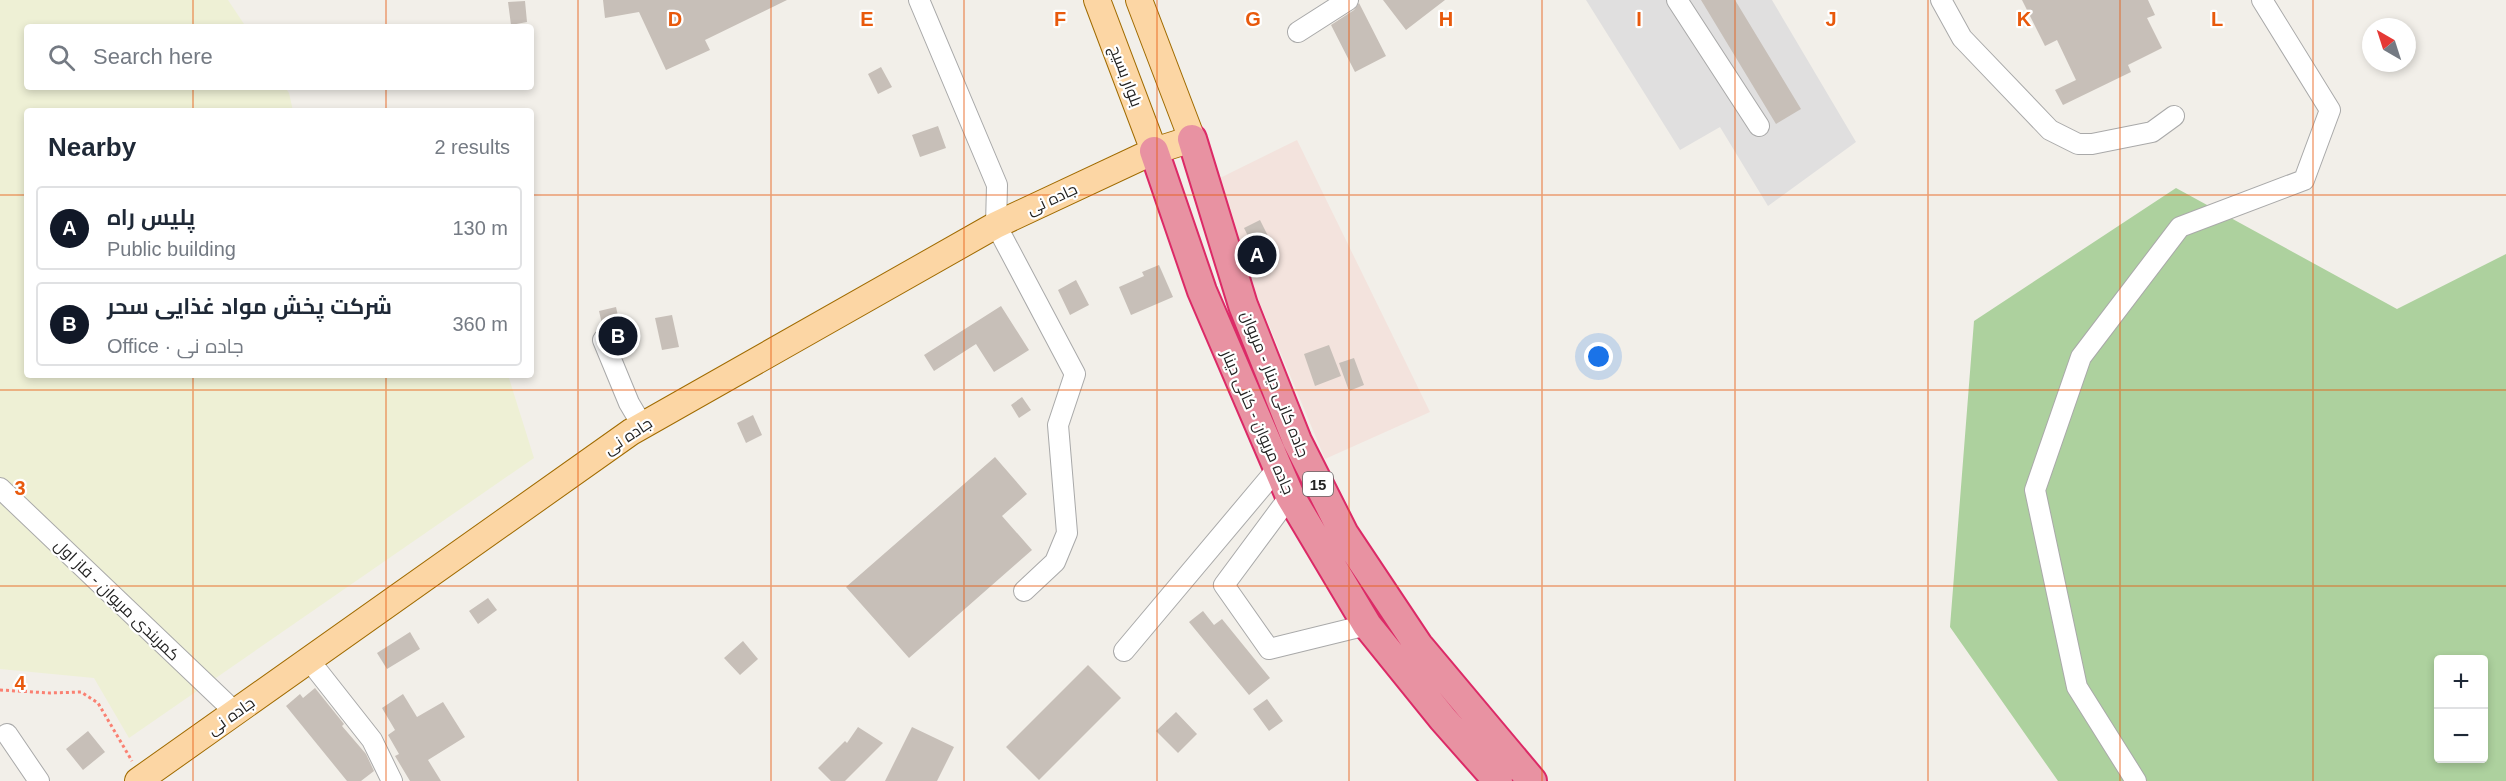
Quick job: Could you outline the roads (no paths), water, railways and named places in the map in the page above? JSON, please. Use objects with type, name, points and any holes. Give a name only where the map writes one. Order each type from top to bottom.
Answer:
[{"type":"highway","name":"جاده کانی دینار - مریوان","points":[[1192,139],[1243,305],[1297,441],[1344,534],[1418,645],[1532,781]]},
{"type":"highway","name":"جاده مریوان - کانی دینار","points":[[1154,151],[1202,291],[1290,495],[1367,625],[1443,719],[1498,781]]},
{"type":"main road","name":"بلوار بسیج","points":[[1097,0],[1154,151]]},
{"type":"main road","name":"15","points":[[1139,0],[1192,139]]},
{"type":"main road","name":"جاده نی","points":[[140,780],[642,425],[996,225],[1154,151],[1192,139]]},
{"type":"street","points":[[919,0],[997,185],[996,225],[1075,374],[1058,425],[1067,532],[1055,562],[1024,591]]},
{"type":"street","points":[[1298,32],[1347,0]]},
{"type":"street","points":[[1677,0],[1759,126]]},
{"type":"street","points":[[1941,0],[1962,38],[2050,130],[2079,144],[2092,144],[2152,132],[2174,116]]},
{"type":"street","points":[[2136,781],[2077,687],[2035,490],[2081,357],[2180,226],[2304,180],[2331,110],[2262,0]]},
{"type":"street","points":[[603,340],[629,403],[642,425]]},
{"type":"street","points":[[1124,651],[1277,469]]},
{"type":"street","name":"کمربندی مریوان - فاز اول","points":[[0,488],[235,712]]},
{"type":"street","points":[[1290,495],[1224,585],[1269,649],[1367,625]]},
{"type":"street","points":[[309,660],[372,740],[392,781]]},
{"type":"street","points":[[7,734],[39,781]]},
{"type":"place","name":"پلیس راه","points":[[1257,255]]},
{"type":"place","name":"شرکت پخش مواد غذایی سحر","points":[[618,336]]}]
